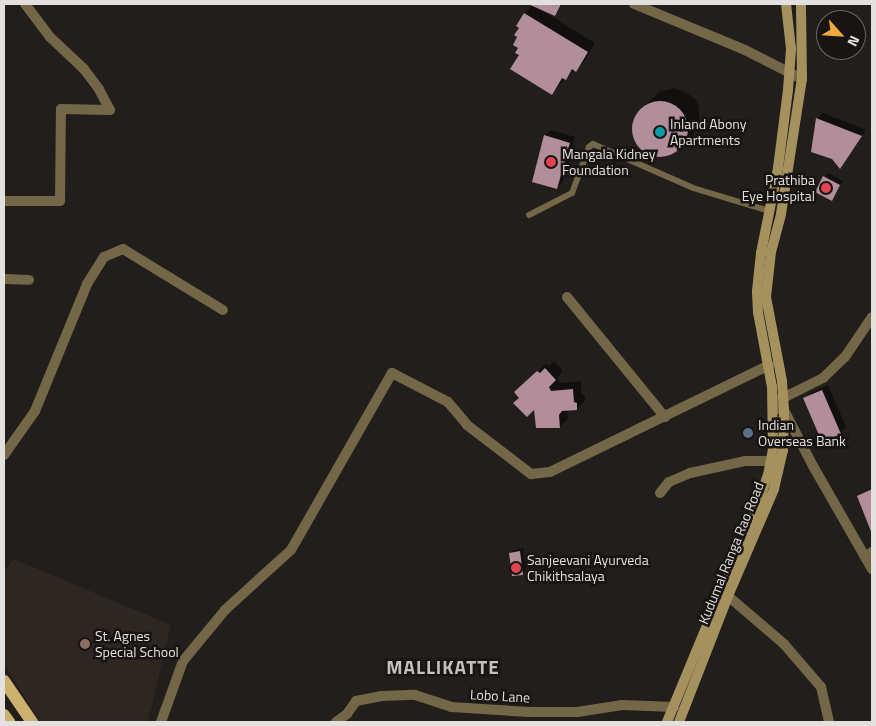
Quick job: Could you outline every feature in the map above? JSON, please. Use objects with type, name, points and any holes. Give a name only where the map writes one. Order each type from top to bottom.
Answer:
[{"type":"main road","points":[[667,722],[760,498],[771,461],[776,402],[758,312],[757,291],[769,211],[778,168],[789,73],[791,50],[786,4]]},
{"type":"main road","name":"Kudumal Ranga Rao Road","points":[[679,722],[728,596],[774,489],[783,451],[784,410],[776,402],[766,298],[771,252],[781,214],[802,79],[802,4]]},
{"type":"main road","points":[[4,680],[32,722]]},
{"type":"main road","points":[[4,715],[9,722]]},
{"type":"street","points":[[4,201],[60,201],[61,109],[110,110],[99,89],[84,69],[50,37],[25,4]]},
{"type":"street","points":[[634,4],[745,50],[802,79]]},
{"type":"street","points":[[4,456],[35,411],[88,284],[104,257],[123,249],[223,310]]},
{"type":"street","points":[[4,279],[29,280]]},
{"type":"street","points":[[567,297],[665,416]]},
{"type":"street","points":[[776,402],[823,378],[845,357],[872,317]]},
{"type":"street","points":[[161,722],[183,661],[225,610],[292,550],[392,373],[448,402],[467,425],[530,474],[550,472],[769,365]]},
{"type":"street","points":[[784,410],[813,466],[869,554],[872,569]]},
{"type":"street","points":[[660,493],[669,482],[690,472],[745,461],[771,461]]},
{"type":"street","points":[[728,596],[784,644],[821,687],[829,722]]},
{"type":"street","name":"Lobo Lane","points":[[336,722],[348,714],[356,701],[381,696],[415,695],[451,707],[529,712],[577,712],[622,705],[674,707]]},
{"type":"lane","points":[[529,215],[572,193],[589,146],[593,144],[693,188],[769,211]]},
{"type":"shaded area","name":"St. Agnes Special School","points":[[14,559],[171,625],[148,722],[40,722],[4,664],[4,571]]},
{"type":"building","points":[[528,4],[561,4],[555,16]]},
{"type":"building","points":[[524,13],[588,52],[576,72],[572,69],[566,80],[562,78],[552,95],[510,69],[519,55],[515,53],[518,48],[513,45],[517,37],[514,35],[519,28],[516,26]]},
{"type":"building","name":"Inland Abony Apartments","points":[[654,101],[666,101],[676,105],[684,113],[688,129],[684,145],[676,153],[666,157],[654,157],[644,153],[636,145],[632,135],[632,123],[636,113],[644,105]]},
{"type":"building","points":[[816,118],[862,136],[840,169],[832,159],[811,152]]},
{"type":"building","name":"Mangala Kidney Foundation","points":[[544,135],[570,143],[557,189],[532,182]]},
{"type":"building","points":[[823,176],[840,185],[832,201],[815,192]]},
{"type":"building","points":[[545,368],[556,380],[549,387],[551,391],[573,389],[574,402],[577,403],[577,410],[562,411],[559,415],[560,428],[536,428],[534,410],[527,417],[513,403],[519,398],[514,392],[537,371],[540,373]]},
{"type":"building","points":[[822,390],[841,434],[822,442],[803,398]]},
{"type":"building","points":[[872,489],[872,534],[857,496]]},
{"type":"building","points":[[520,551],[523,575],[512,576],[509,553]]},
{"type":"place","name":"Inland Abony Apartments","points":[[660,132]]},
{"type":"place","name":"Mangala Kidney Foundation","points":[[551,162]]},
{"type":"place","name":"Prathiba Eye Hospital","points":[[826,188]]},
{"type":"place","name":"Indian Overseas Bank","points":[[748,433]]},
{"type":"place","name":"Sanjeevani Ayurveda Chikithsalaya","points":[[516,568]]},
{"type":"place","name":"St. Agnes Special School","points":[[85,644]]},
{"type":"district","name":"MALLIKATTE","points":[[443,667]]}]
